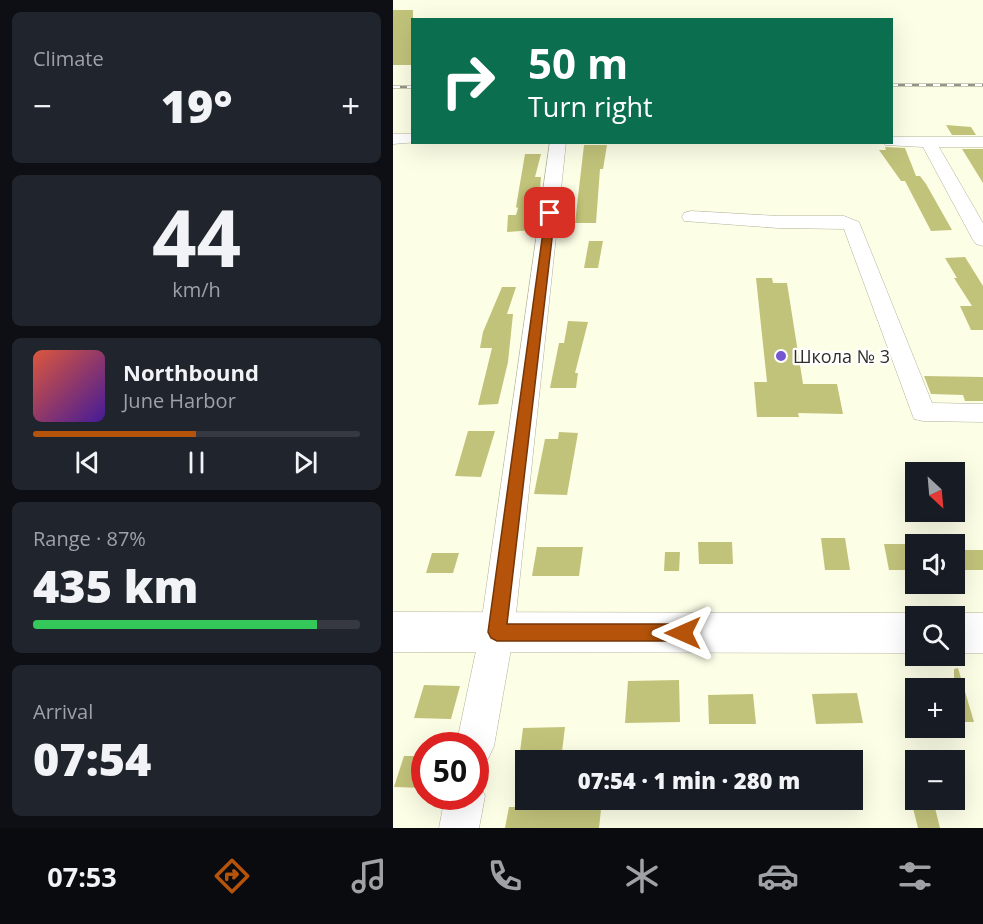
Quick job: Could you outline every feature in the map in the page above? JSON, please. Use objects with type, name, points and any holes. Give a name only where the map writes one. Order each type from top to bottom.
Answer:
[{"type":"main road","points":[[393,632],[905,633]]},
{"type":"main road","points":[[965,633],[983,633]]},
{"type":"street","points":[[393,139],[411,139]]},
{"type":"street","points":[[893,142],[983,142]]},
{"type":"street","points":[[928,142],[983,240]]},
{"type":"street","points":[[478,732],[497,632],[558,144]]},
{"type":"street","points":[[963,204],[983,204]]},
{"type":"street","points":[[691,217],[778,222],[845,222],[852,226],[923,412],[983,414]]},
{"type":"street","points":[[459,828],[462,810]]},
{"type":"building","points":[[393,10],[413,10],[411,65],[393,65]]},
{"type":"building","points":[[946,125],[971,127],[976,135],[952,135]]},
{"type":"building","points":[[584,145],[607,145],[603,169],[600,169],[596,223],[575,223]]},
{"type":"building","points":[[885,147],[905,148],[916,176],[920,176],[926,184],[952,230],[931,231],[905,181],[901,181],[879,150],[886,150]]},
{"type":"building","points":[[962,149],[983,149],[983,183]]},
{"type":"building","points":[[525,154],[541,154],[535,177],[541,177],[539,203],[535,215],[532,215],[532,230],[507,232],[508,215],[516,215],[518,208],[516,207]]},
{"type":"building","points":[[589,241],[603,241],[598,268],[584,268]]},
{"type":"building","points":[[965,257],[983,286],[983,330],[971,330],[960,306],[972,306],[954,278],[957,278],[945,258]]},
{"type":"building","name":"Школа № 3","points":[[756,278],[772,278],[773,283],[787,283],[803,384],[837,384],[843,414],[798,413],[799,417],[757,417],[754,382],[767,382]]},
{"type":"building","points":[[502,287],[516,287],[507,314],[513,314],[508,362],[498,404],[478,405],[492,348],[480,348],[483,332]]},
{"type":"building","points":[[568,321],[588,322],[575,373],[578,373],[576,388],[550,388],[559,343],[564,343]]},
{"type":"building","points":[[924,376],[983,377],[983,401],[965,401],[963,395],[931,394]]},
{"type":"building","points":[[468,431],[495,431],[481,477],[455,476]]},
{"type":"building","points":[[559,432],[578,433],[567,495],[534,494],[545,439],[558,439]]},
{"type":"building","points":[[821,538],[845,538],[850,570],[825,570]]},
{"type":"building","points":[[698,542],[732,542],[733,564],[699,564]]},
{"type":"building","points":[[884,544],[905,544],[905,570],[889,570]]},
{"type":"building","points":[[537,547],[583,547],[579,576],[532,576]]},
{"type":"building","points":[[965,550],[983,550],[983,570],[965,570]]},
{"type":"building","points":[[665,552],[680,552],[679,571],[664,571]]},
{"type":"building","points":[[432,553],[459,553],[453,573],[426,573]]},
{"type":"building","points":[[958,668],[961,678],[954,678],[954,669]]},
{"type":"building","points":[[679,680],[680,722],[625,723],[628,681]]},
{"type":"building","points":[[424,685],[460,686],[451,719],[414,718]]},
{"type":"building","points":[[965,692],[974,722],[965,722]]},
{"type":"building","points":[[857,693],[863,723],[816,724],[812,694]]},
{"type":"building","points":[[753,694],[756,724],[709,724],[708,695]]},
{"type":"building","points":[[565,727],[562,750],[520,750],[523,728]]},
{"type":"building","points":[[404,756],[411,756],[411,788],[394,787]]},
{"type":"building","points":[[509,807],[515,807],[515,810],[601,810],[599,828],[505,828]]},
{"type":"building","points":[[914,810],[936,810],[940,828],[918,828]]},
{"type":"railway","points":[[893,85],[983,85]]},
{"type":"railway","points":[[393,87],[411,87]]},
{"type":"place","name":"Школа № 3","points":[[781,356]]},
{"type":"route","points":[[550,213],[497,632],[683,633]]}]
